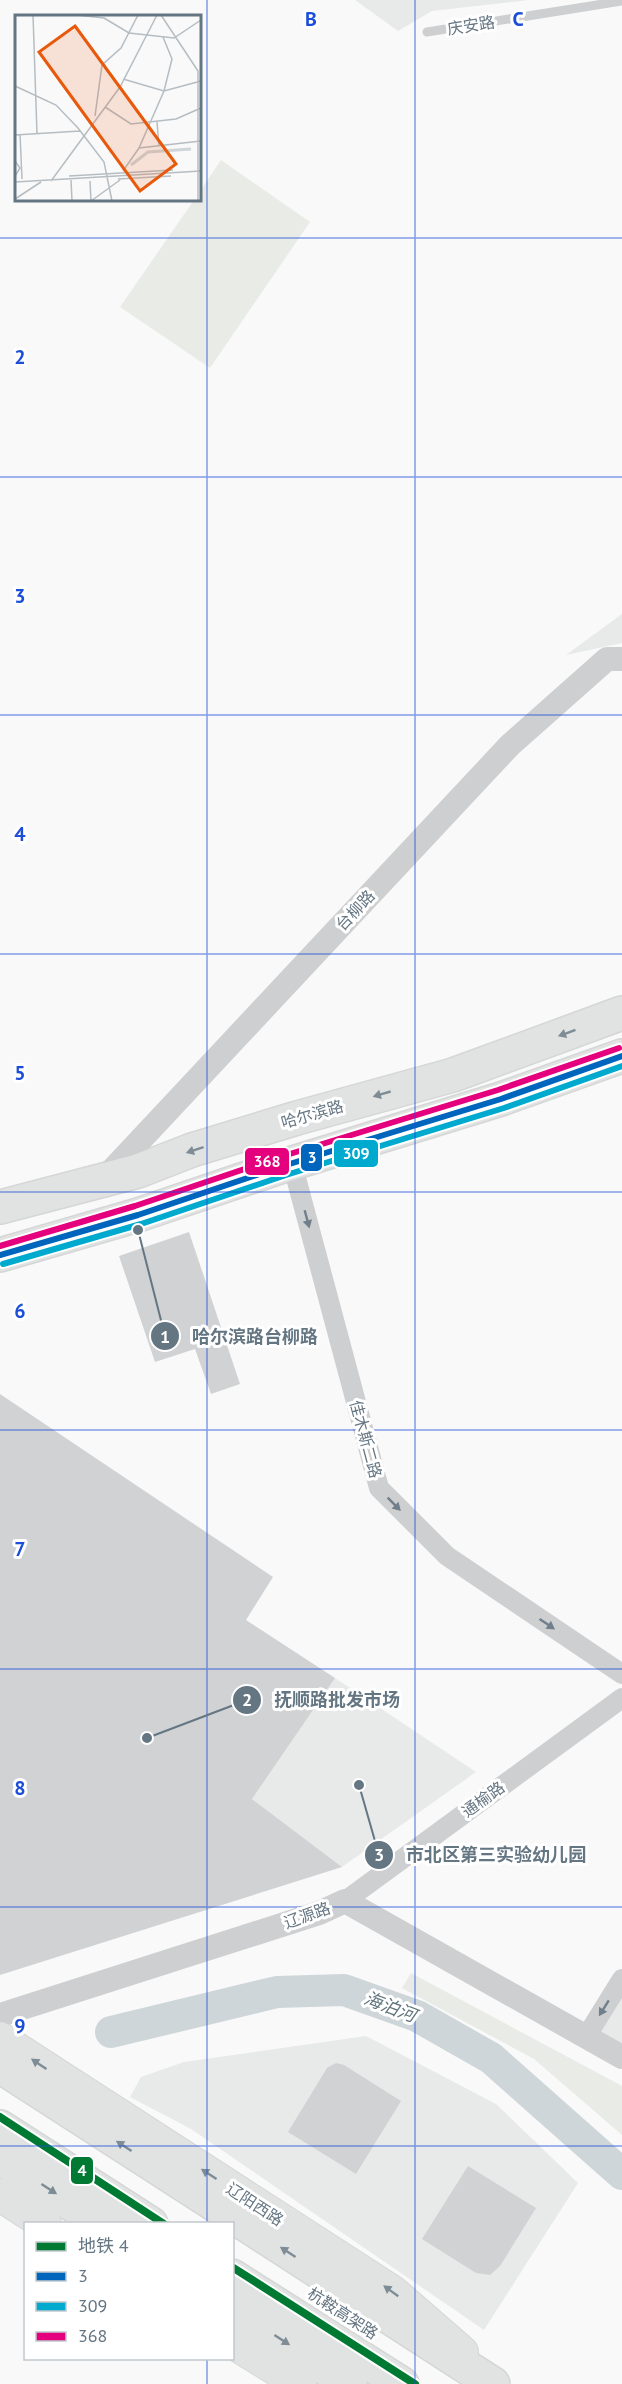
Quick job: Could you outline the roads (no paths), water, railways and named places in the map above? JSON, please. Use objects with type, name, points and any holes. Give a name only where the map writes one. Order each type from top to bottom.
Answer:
[{"type":"highway","name":"哈尔滨路","points":[[0,1207],[138,1171],[192,1150],[297,1118],[453,1075],[622,1013]]},
{"type":"highway","points":[[0,1255],[138,1215],[292,1163],[501,1099],[622,1056]]},
{"type":"highway","points":[[0,2066],[493,2384]]},
{"type":"highway","points":[[0,2091],[202,2222]]},
{"type":"highway","points":[[0,2127],[149,2222]]},
{"type":"highway","points":[[0,2158],[100,2222]]},
{"type":"highway","name":"杭鞍高架路","points":[[234,2243],[453,2384]]},
{"type":"highway","name":"杭鞍高架路","points":[[234,2277],[402,2384]]},
{"type":"highway","points":[[234,2309],[350,2384]]},
{"type":"main road","name":"辽阳西路","points":[[0,2038],[393,2292],[499,2384]]},
{"type":"main road","points":[[0,2195],[43,2222]]},
{"type":"main road","points":[[234,2343],[300,2384]]},
{"type":"street","name":"台柳路","points":[[101,1181],[510,745],[607,659],[622,659]]},
{"type":"street","name":"佳木斯二路","points":[[292,1163],[379,1488],[447,1556],[622,1674]]},
{"type":"street","name":"通榆路","points":[[345,1900],[622,1698]]},
{"type":"street","name":"辽源路","points":[[0,2015],[319,1913],[345,1900],[622,2057]]},
{"type":"street","points":[[586,2037],[622,1979]]},
{"type":"lane","name":"庆安路","points":[[427,32],[622,1]]},
{"type":"waterway","name":"海泊河","points":[[111,2032],[277,1992],[344,1990],[417,2016],[491,2058],[622,2174]]},
{"type":"metro line","name":"4","points":[[0,2117],[161,2222]]},
{"type":"metro line","name":"4","points":[[234,2268],[415,2384]]},
{"type":"place","name":"哈尔滨路台柳路","points":[[138,1230]]},
{"type":"place","name":"抚顺路批发市场","points":[[147,1738]]},
{"type":"place","name":"市北区第三实验幼儿园","points":[[359,1785]]}]
